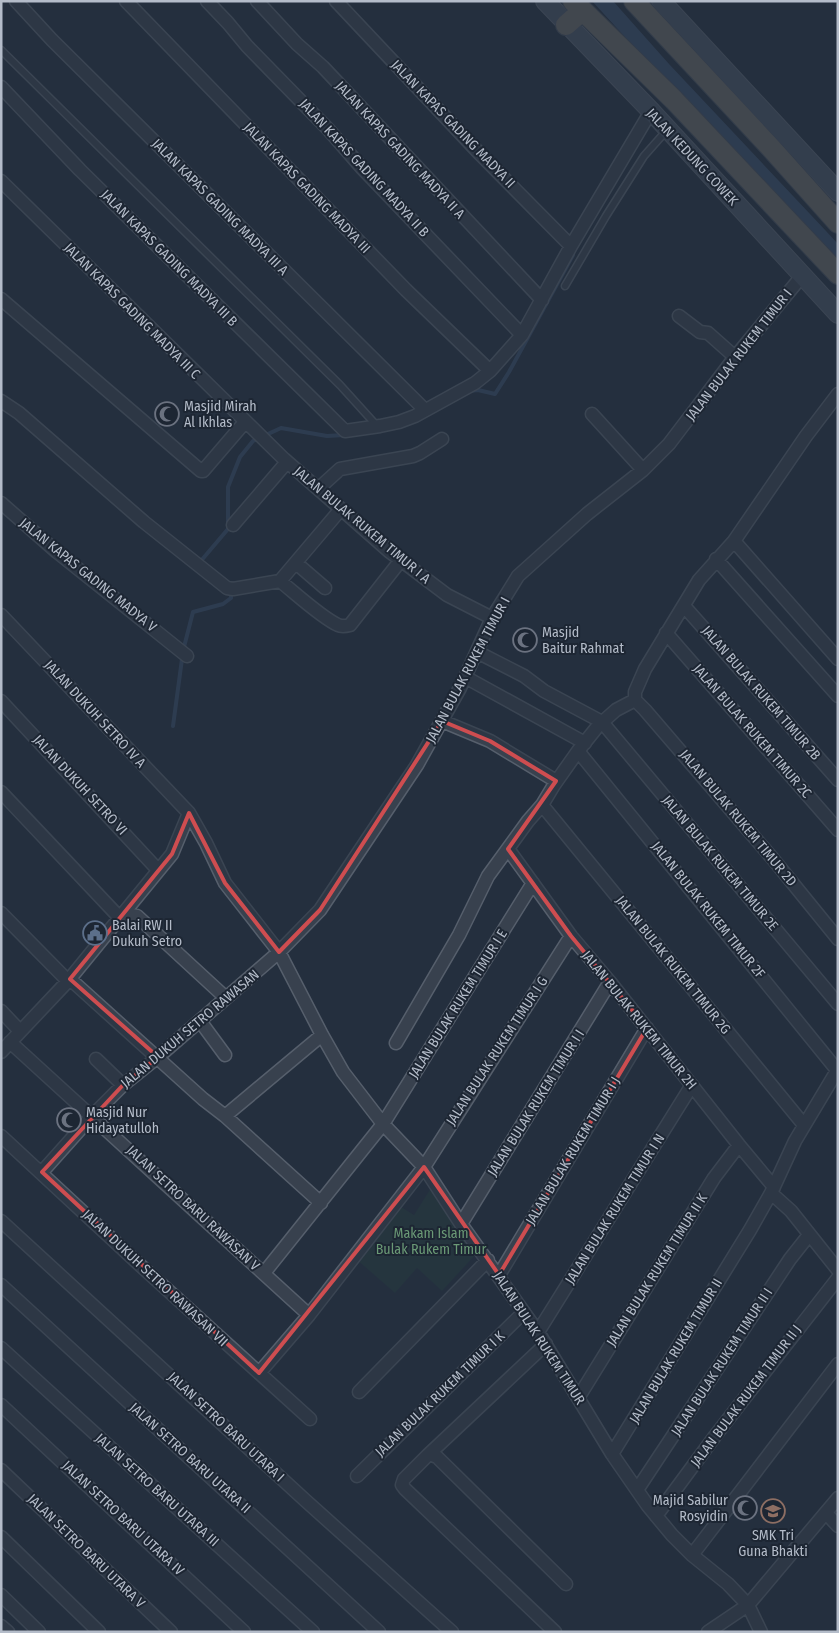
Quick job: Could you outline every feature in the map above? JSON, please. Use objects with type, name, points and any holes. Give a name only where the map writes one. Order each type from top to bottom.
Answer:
[{"type":"highway","points":[[634,1],[838,223]]},
{"type":"highway","points":[[566,25],[578,6]]},
{"type":"highway","name":"JALAN KEDUNG COWEK","points":[[578,6],[669,95],[838,274]]},
{"type":"main road","name":"JALAN KEDUNG COWEK","points":[[545,1],[566,25],[652,112],[838,314]]},
{"type":"main road","points":[[661,1],[838,192]]},
{"type":"street","name":"JALAN KAPAS GADING MADYA III A","points":[[16,1],[52,40],[425,410]]},
{"type":"street","name":"JALAN KAPAS GADING MADYA III","points":[[126,1],[406,290],[490,371]]},
{"type":"street","name":"JALAN KAPAS GADING MADYA II B","points":[[207,1],[247,46],[328,129],[362,168],[522,335]]},
{"type":"street","name":"JALAN KAPAS GADING MADYA II A","points":[[257,1],[297,44],[323,67],[542,300]]},
{"type":"street","name":"JALAN KAPAS GADING MADYA II","points":[[336,1],[480,154],[571,246]]},
{"type":"street","name":"JALAN KAPAS GADING MADYA III B","points":[[1,88],[87,177],[345,431],[378,427]]},
{"type":"street","points":[[378,427],[415,416],[475,383],[490,371],[522,335],[571,246],[652,112]]},
{"type":"street","name":"JALAN KAPAS GADING MADYA III C","points":[[1,181],[261,437]]},
{"type":"street","name":"JALAN BULAK RUKEM TIMUR I","points":[[279,952],[320,910],[417,765],[465,677],[492,618],[518,576],[587,514],[643,470],[669,444],[735,357],[802,276]]},
{"type":"street","points":[[1,299],[201,471],[245,422]]},
{"type":"street","points":[[679,316],[700,332],[708,333],[735,357]]},
{"type":"street","points":[[396,1043],[459,935],[488,876],[542,805],[556,781],[581,747],[602,722],[616,710],[635,700],[634,692],[637,685],[699,580],[734,541],[806,436],[838,394]]},
{"type":"street","points":[[1,401],[19,413],[144,522],[227,588],[280,581],[341,509]]},
{"type":"street","points":[[592,414],[643,470]]},
{"type":"street","name":"JALAN BULAK RUKEM TIMUR I A","points":[[261,437],[287,462],[401,560],[448,595],[492,618]]},
{"type":"street","points":[[318,489],[340,469],[417,454],[442,439]]},
{"type":"street","points":[[233,525],[287,462]]},
{"type":"street","name":"JALAN KAPAS GADING MADYA V","points":[[1,503],[57,552],[187,656]]},
{"type":"street","points":[[734,541],[838,659]]},
{"type":"street","points":[[280,581],[326,617],[338,625],[347,626],[350,625],[401,560]]},
{"type":"street","points":[[716,560],[838,696]]},
{"type":"street","points":[[296,563],[325,588]]},
{"type":"street","name":"JALAN BULAK RUKEM TIMUR 2B","points":[[684,606],[838,780]]},
{"type":"street","name":"JALAN DUKUH SETRO IV A","points":[[1,615],[189,813],[226,884],[279,952]]},
{"type":"street","name":"JALAN BULAK RUKEM TIMUR 2C","points":[[666,633],[838,830]]},
{"type":"street","points":[[477,652],[524,676],[544,691],[602,722]]},
{"type":"street","points":[[465,677],[581,747]]},
{"type":"street","name":"JALAN BULAK RUKEM TIMUR 2D","points":[[635,700],[646,710],[773,859],[838,939]]},
{"type":"street","name":"JALAN DUKUH SETRO VI","points":[[1,701],[158,870]]},
{"type":"street","points":[[442,721],[490,741],[556,781]]},
{"type":"street","name":"JALAN BULAK RUKEM TIMUR 2E","points":[[602,722],[838,1004]]},
{"type":"street","name":"JALAN BULAK RUKEM TIMUR 2F","points":[[581,747],[837,1070]]},
{"type":"street","points":[[1,792],[120,918]]},
{"type":"street","name":"JALAN BULAK RUKEM TIMUR 2G","points":[[542,805],[804,1125]]},
{"type":"street","points":[[11,1047],[20,1031],[69,980],[172,854],[189,813]]},
{"type":"street","name":"JALAN BULAK RUKEM TIMUR 2H","points":[[508,849],[571,936],[647,1028],[838,1270]]},
{"type":"street","name":"JALAN BULAK RUKEM TIMUR I E","points":[[264,1274],[383,1124],[533,883]]},
{"type":"street","points":[[1,913],[69,980],[158,1057],[203,1099],[225,1116],[321,1203]]},
{"type":"street","points":[[120,918],[132,915],[137,916],[226,998]]},
{"type":"street","name":"JALAN BULAK RUKEM TIMUR I G","points":[[260,1373],[424,1167],[571,936]]},
{"type":"street","name":"JALAN DUKUH SETRO RAWASAN","points":[[42,1172],[92,1116],[123,1085],[279,952]]},
{"type":"street","name":"JALAN BULAK RUKEM TIMUR","points":[[279,952],[343,1072],[383,1124],[424,1167],[461,1224],[499,1275],[546,1344],[612,1454]]},
{"type":"street","name":"JALAN BULAK RUKEM TIMUR I I","points":[[461,1224],[610,982]]},
{"type":"street","points":[[1,1010],[20,1031]]},
{"type":"street","points":[[200,1021],[226,1055]]},
{"type":"street","name":"JALAN BULAK RUKEM TIMUR I J","points":[[499,1275],[647,1028]]},
{"type":"street","points":[[225,1116],[322,1035]]},
{"type":"street","name":"JALAN SETRO BARU RAWASAN V","points":[[11,1047],[92,1116],[308,1315]]},
{"type":"street","points":[[96,1059],[123,1085]]},
{"type":"street","name":"JALAN BULAK RUKEM TIMUR II","points":[[612,1454],[740,1247],[773,1190],[804,1125],[837,1070]]},
{"type":"street","name":"JALAN BULAK RUKEM TIMUR I N","points":[[538,1332],[692,1086]]},
{"type":"street","name":"JALAN DUKUH SETRO RAWASAN VII","points":[[1,1136],[42,1172],[140,1266],[310,1419]]},
{"type":"street","name":"JALAN BULAK RUKEM TIMUR II K","points":[[578,1398],[714,1178],[739,1145]]},
{"type":"street","name":"JALAN SETRO BARU UTARA I","points":[[1,1221],[452,1632]]},
{"type":"street","name":"JALAN BULAK RUKEM TIMUR II I","points":[[637,1490],[790,1259],[809,1235]]},
{"type":"street","points":[[359,1392],[488,1260]]},
{"type":"street","name":"JALAN BULAK RUKEM TIMUR II J","points":[[656,1516],[715,1436],[838,1278]]},
{"type":"street","name":"JALAN SETRO BARU UTARA II","points":[[1,1285],[379,1632]]},
{"type":"street","name":"JALAN BULAK RUKEM TIMUR I K","points":[[357,1476],[524,1312]]},
{"type":"street","points":[[546,1344],[404,1479],[402,1484],[405,1489],[555,1632]]},
{"type":"street","name":"JALAN SETRO BARU UTARA III","points":[[1,1348],[313,1632]]},
{"type":"street","points":[[692,1555],[838,1364]]},
{"type":"street","name":"JALAN SETRO BARU UTARA IV","points":[[1,1405],[244,1632]]},
{"type":"street","points":[[612,1454],[656,1516],[672,1535],[692,1555],[728,1584],[748,1605],[761,1632]]},
{"type":"street","points":[[428,1456],[437,1457],[566,1584]]},
{"type":"street","name":"JALAN SETRO BARU UTARA V","points":[[1,1470],[171,1632]]},
{"type":"street","points":[[708,1632],[748,1605],[838,1498]]},
{"type":"street","points":[[826,1513],[838,1526]]},
{"type":"street","points":[[1,1536],[99,1632]]},
{"type":"street","points":[[1,1595],[39,1632]]},
{"type":"street","points":[[1,1626],[8,1632]]},
{"type":"lane","points":[[1,50],[340,385],[378,427]]},
{"type":"lane","points":[[566,286],[606,216],[644,156],[666,127]]},
{"type":"highlighted area","points":[[442,721],[490,741],[556,781],[508,849],[571,936],[647,1028],[499,1275],[424,1167],[259,1373],[42,1172],[123,1085],[158,1057],[70,979],[172,854],[189,813],[225,883],[279,952],[320,910]]},
{"type":"green space","name":"Makam Islam Bulak Rukem Timur","points":[[431,1188],[477,1253],[442,1291],[417,1268],[395,1293],[356,1259],[398,1205],[414,1215]]},
{"type":"water","points":[[592,1],[613,1],[669,64],[838,244],[838,269]]},
{"type":"waterway","points":[[469,391],[478,390],[495,394],[573,255]]},
{"type":"waterway","points":[[200,562],[228,529],[228,487],[240,457],[253,441],[281,428],[327,436],[344,435]]},
{"type":"waterway","points":[[184,647],[193,612],[223,604],[231,598],[231,592]]},
{"type":"waterway","points":[[173,726],[182,659]]},
{"type":"place","name":"Masjid Mirah Al Ikhlas","points":[[167,414]]},
{"type":"place","name":"Masjid Baitur Rahmat","points":[[525,640]]},
{"type":"place","name":"Balai RW II Dukuh Setro","points":[[95,933]]},
{"type":"place","name":"Masjid Nur Hidayatulloh","points":[[69,1120]]},
{"type":"place","name":"Majid Sabilur Rosyidin","points":[[745,1508]]},
{"type":"place","name":"SMK Tri Guna Bhakti","points":[[773,1511]]}]
